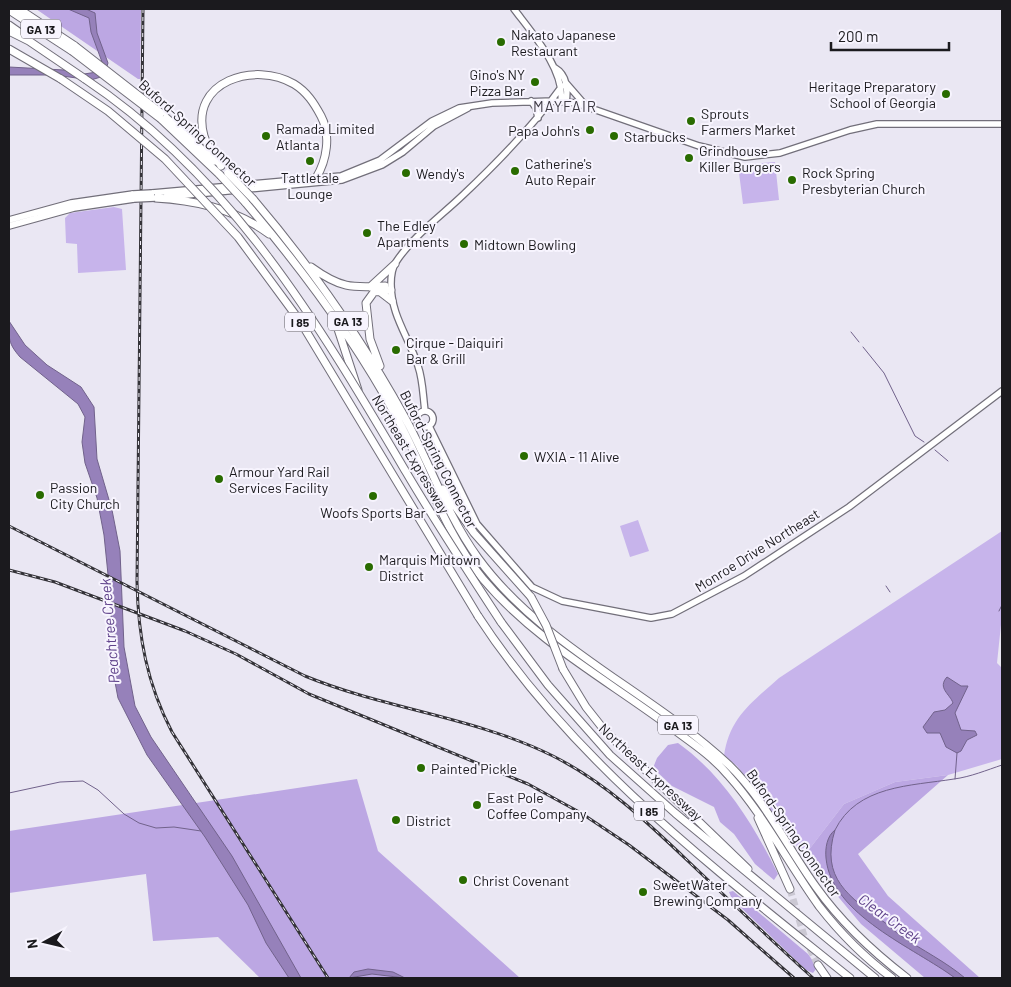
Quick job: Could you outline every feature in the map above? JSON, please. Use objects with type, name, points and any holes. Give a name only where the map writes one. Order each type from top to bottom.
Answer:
[{"type":"highway","name":"Buford-Spring Connector","points":[[19,9],[161,116],[221,166],[253,199],[306,264],[349,322],[384,381],[411,438],[466,541],[505,591],[556,634],[727,763],[763,806],[827,902],[862,940],[907,978]]},
{"type":"highway","name":"Buford-Spring Connector","points":[[9,10],[73,48]]},
{"type":"highway","points":[[9,25],[29,41]]},
{"type":"highway","name":"Northeast Expressway","points":[[9,31],[29,41],[107,94],[168,143],[228,205],[261,245],[326,339],[429,510],[501,622],[548,685],[610,755],[675,813],[876,978]]},
{"type":"highway","name":"Northeast Expressway","points":[[10,49],[61,79],[115,116],[165,159],[238,237],[300,321],[478,616],[509,660],[542,701],[621,786],[678,836],[850,978]]},
{"type":"highway","points":[[221,166],[204,135],[202,120],[207,101],[214,90],[229,80],[249,75],[268,75],[287,81],[303,91],[316,106],[323,119],[327,144],[323,162],[316,178]]},
{"type":"highway","name":"Buford-Spring Connector","points":[[161,116],[220,175],[278,241],[329,308],[401,418]]},
{"type":"highway","points":[[153,195],[219,210],[261,228],[278,241]]},
{"type":"highway","points":[[306,264],[324,276],[349,287],[391,288]]},
{"type":"highway","points":[[369,287],[395,264]]},
{"type":"highway","points":[[384,381],[370,339],[365,311],[368,297],[379,291],[391,288]]},
{"type":"highway","points":[[379,291],[392,301]]},
{"type":"highway","points":[[329,308],[343,341],[360,395],[383,439],[430,516],[478,580],[518,618],[556,646]]},
{"type":"highway","name":"Buford-Spring Connector","points":[[411,438],[436,504],[455,540],[496,594],[556,646],[703,751],[727,773],[750,802],[820,906],[861,952],[892,978]]},
{"type":"highway","points":[[437,486],[442,488],[474,533],[531,598],[546,625],[564,669],[581,700],[605,731],[779,899]]},
{"type":"highway","points":[[750,802],[790,890]]},
{"type":"highway","points":[[818,965],[827,978]]},
{"type":"main road","points":[[514,9],[555,68],[559,70],[564,84],[563,101]]},
{"type":"main road","points":[[564,84],[586,106]]},
{"type":"main road","name":"Monroe Drive Northeast","points":[[425,411],[418,365],[398,324],[392,301],[391,288],[395,264],[421,233],[465,194],[538,118],[553,101],[564,84]]},
{"type":"main road","points":[[531,101],[536,108],[538,118]]},
{"type":"main road","points":[[9,220],[93,198],[133,197],[340,176],[373,164],[392,153],[432,121],[459,108],[492,103],[563,101],[586,106],[699,146],[746,157],[780,153],[850,130],[877,124],[1002,124]]},
{"type":"main road","points":[[153,195],[342,180],[382,165],[398,155],[434,126],[468,108]]},
{"type":"main road","points":[[9,226],[74,208],[133,197]]},
{"type":"main road","name":"Monroe Drive Northeast","points":[[425,411],[429,412],[432,416],[430,426],[465,503],[477,524],[532,587],[562,601],[651,618],[672,614],[744,576],[849,508],[1002,391]]},
{"type":"main road","name":"Monroe Drive Northeast","points":[[425,411],[419,415],[419,423],[424,427],[430,426]]},
{"type":"shaded area","points":[[36,9],[141,9],[140,79],[138,79]]},
{"type":"shaded area","points":[[68,9],[86,9],[95,13],[97,33],[108,63],[104,76],[91,80],[55,75],[9,75],[9,67],[64,70],[84,74],[97,72],[102,62],[91,32],[89,18]]},
{"type":"shaded area","points":[[775,162],[779,200],[743,204],[738,165]]},
{"type":"shaded area","points":[[114,207],[122,209],[126,270],[78,273],[77,244],[66,243],[65,218],[70,213]]},
{"type":"shaded area","points":[[9,321],[25,345],[47,365],[81,387],[94,407],[97,459],[112,510],[120,551],[124,647],[135,706],[151,737],[232,856],[301,978],[289,978],[266,943],[248,905],[205,837],[147,755],[118,698],[111,661],[111,604],[104,535],[97,498],[85,463],[82,442],[85,417],[78,404],[16,352],[10,340]]},
{"type":"shaded area","points":[[638,520],[649,551],[630,557],[620,526]]},
{"type":"shaded area","points":[[1002,531],[1002,615],[997,663],[1002,668],[1002,759],[948,775],[895,782],[844,804],[804,856],[737,766],[724,756],[736,721],[751,703],[779,678]]},
{"type":"shaded area","points":[[947,677],[961,686],[968,686],[955,713],[961,730],[975,731],[977,735],[967,740],[961,751],[957,753],[946,747],[940,733],[927,733],[923,727],[934,712],[945,710],[953,703],[943,684]]},
{"type":"shaded area","points":[[678,743],[710,770],[748,819],[778,874],[774,880],[755,864],[734,834],[720,822],[714,807],[672,786],[653,768],[657,758],[668,745]]},
{"type":"shaded area","points":[[948,775],[858,854],[888,896],[980,978],[925,978],[861,924],[804,856],[844,804],[895,782]]},
{"type":"shaded area","points":[[357,779],[378,851],[520,978],[396,978],[393,975],[392,978],[260,978],[218,937],[153,941],[146,874],[9,893],[9,831]]},
{"type":"shaded area","points":[[835,830],[831,847],[831,861],[835,874],[849,895],[899,934],[965,978],[955,978],[898,942],[858,913],[843,897],[831,878],[826,858],[827,842]]},
{"type":"shaded area","points":[[733,891],[808,954],[815,964],[816,969],[813,973],[806,970],[732,899],[729,892]]},
{"type":"shaded area","points":[[368,969],[393,972],[405,978],[372,974],[349,978],[354,972]]},
{"type":"waterway","points":[[851,332],[859,342]]},
{"type":"waterway","points":[[863,347],[884,373],[915,436],[924,442]]},
{"type":"waterway","points":[[935,450],[948,461]]},
{"type":"waterway","points":[[886,586],[890,592]]},
{"type":"waterway","points":[[999,611],[1002,605]]},
{"type":"waterway","points":[[955,779],[957,753]]},
{"type":"waterway","points":[[835,830],[845,815],[857,804],[871,796],[903,786],[966,777],[1002,765]]},
{"type":"waterway","points":[[9,793],[60,782],[83,781],[98,790],[124,814],[139,823],[156,828],[174,827],[201,831]]},
{"type":"tunnel","points":[[790,889],[805,939],[818,965]]},
{"type":"railway","points":[[143,9],[137,582],[142,641],[150,678],[163,714],[172,732],[328,978]]},
{"type":"railway","points":[[9,526],[305,676],[367,697],[493,732],[523,743],[572,766],[608,790],[641,818],[813,978]]},
{"type":"railway","points":[[9,570],[55,582],[185,631],[236,654],[309,694],[528,784],[581,813],[629,845],[728,920],[794,978]]},
{"type":"place","name":"Nakato Japanese Restaurant","points":[[501,42]]},
{"type":"place","name":"Gino's NY Pizza Bar","points":[[535,82]]},
{"type":"place","name":"Heritage Preparatory School of Georgia","points":[[946,94]]},
{"type":"place","name":"Sprouts Farmers Market","points":[[691,121]]},
{"type":"place","name":"Papa John's","points":[[590,130]]},
{"type":"place","name":"Ramada Limited Atlanta","points":[[266,136]]},
{"type":"place","name":"Starbucks","points":[[614,136]]},
{"type":"place","name":"Grindhouse Killer Burgers","points":[[689,158]]},
{"type":"place","name":"Tattletale Lounge","points":[[310,161]]},
{"type":"place","name":"Catherine's Auto Repair","points":[[515,171]]},
{"type":"place","name":"Wendy's","points":[[406,173]]},
{"type":"place","name":"Rock Spring Presbyterian Church","points":[[792,180]]},
{"type":"place","name":"The Edley Apartments","points":[[367,233]]},
{"type":"place","name":"Midtown Bowling","points":[[464,244]]},
{"type":"place","name":"Cirque - Daiquiri Bar & Grill","points":[[396,350]]},
{"type":"place","name":"WXIA - 11 Alive","points":[[524,456]]},
{"type":"place","name":"Armour Yard Rail Services Facility","points":[[219,479]]},
{"type":"place","name":"Passion City Church","points":[[40,495]]},
{"type":"place","name":"Woofs Sports Bar","points":[[373,496]]},
{"type":"place","name":"Marquis Midtown District","points":[[369,567]]},
{"type":"place","name":"Painted Pickle","points":[[421,768]]},
{"type":"place","name":"East Pole Coffee Company","points":[[477,805]]},
{"type":"place","name":"District","points":[[396,820]]},
{"type":"place","name":"Christ Covenant","points":[[463,880]]},
{"type":"place","name":"SweetWater Brewing Company","points":[[643,892]]},
{"type":"district","name":"MAYFAIR","points":[[565,106]]},
{"type":"water label","name":"Peachtree Creek","points":[[109,631]]},
{"type":"water label","name":"Clear Creek","points":[[890,918]]}]
